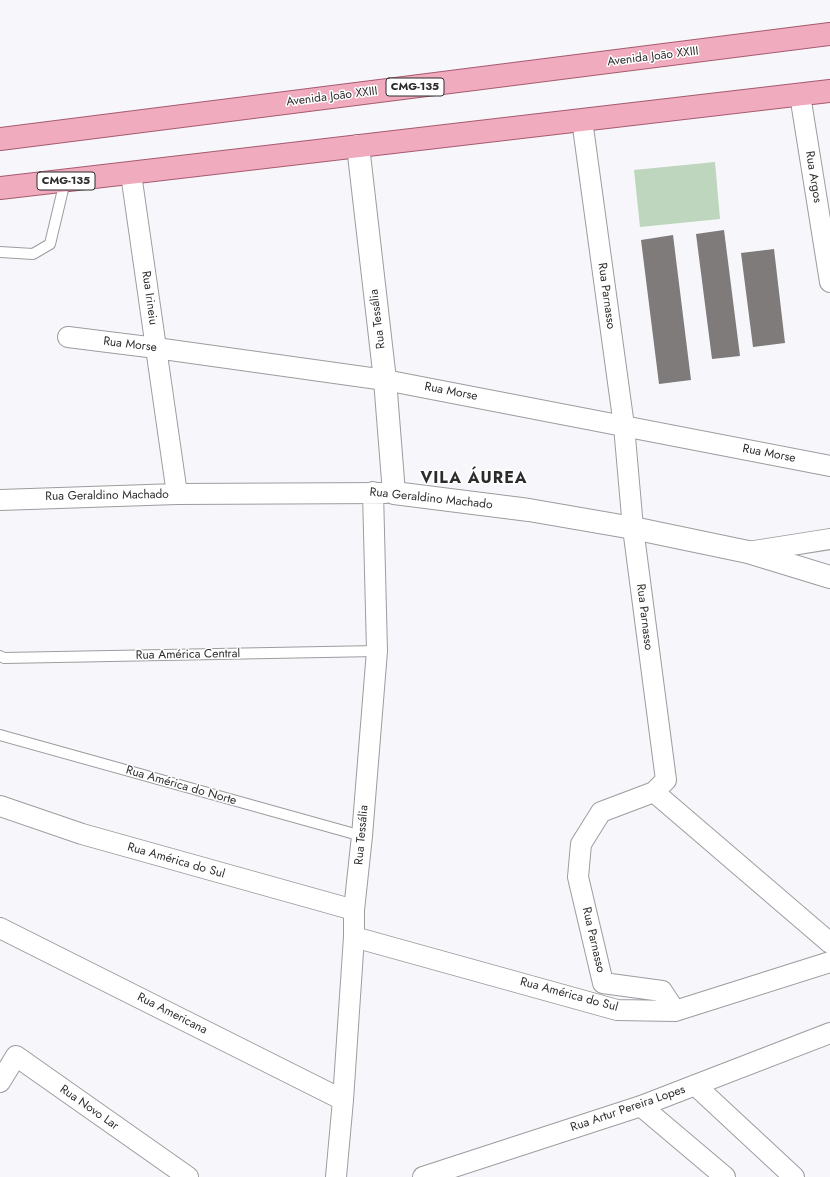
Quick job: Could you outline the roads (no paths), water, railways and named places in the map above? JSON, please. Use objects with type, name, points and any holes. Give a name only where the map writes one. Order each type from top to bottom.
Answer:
[{"type":"main road","name":"Avenida João XXIII","points":[[0,139],[830,34]]},
{"type":"main road","name":"CMG-135","points":[[0,188],[132,174],[830,91]]},
{"type":"street","name":"Rua Argos","points":[[800,95],[830,282]]},
{"type":"street","name":"Rua Parnasso","points":[[582,120],[624,426],[633,528],[666,780],[654,792],[601,812],[581,844],[578,877],[603,983],[662,991],[676,1011]]},
{"type":"street","name":"Rua Tessália","points":[[336,1177],[343,1100],[354,937],[354,910],[362,836],[377,651],[383,492],[385,380],[358,146]]},
{"type":"street","name":"Rua Irineiu","points":[[132,174],[177,494]]},
{"type":"street","name":"Rua Morse","points":[[68,337],[385,380],[830,466]]},
{"type":"street","name":"Rua Geraldino Machado","points":[[0,500],[177,494],[383,492],[529,510],[633,528],[748,552],[830,577]]},
{"type":"street","points":[[748,552],[830,539]]},
{"type":"street","points":[[654,792],[830,943]]},
{"type":"street","name":"Rua América do Sul","points":[[0,806],[82,834],[354,910]]},
{"type":"street","name":"Rua Americana","points":[[0,928],[343,1100]]},
{"type":"street","name":"Rua América do Sul","points":[[354,937],[617,1010],[676,1011],[830,962]]},
{"type":"street","name":"Rua Artur Pereira Lopes","points":[[423,1177],[641,1106],[830,1033]]},
{"type":"street","name":"Rua Novo Lar","points":[[0,1082],[16,1056],[188,1177]]},
{"type":"street","points":[[695,1085],[794,1177]]},
{"type":"street","points":[[641,1106],[725,1177]]},
{"type":"lane","points":[[0,252],[33,254],[50,244],[65,181]]},
{"type":"lane","name":"Rua América Central","points":[[0,656],[4,658],[377,651]]},
{"type":"lane","name":"Rua América do Norte","points":[[0,735],[362,836]]},
{"type":"district","name":"VILA ÁUREA","points":[[474,479]]}]
